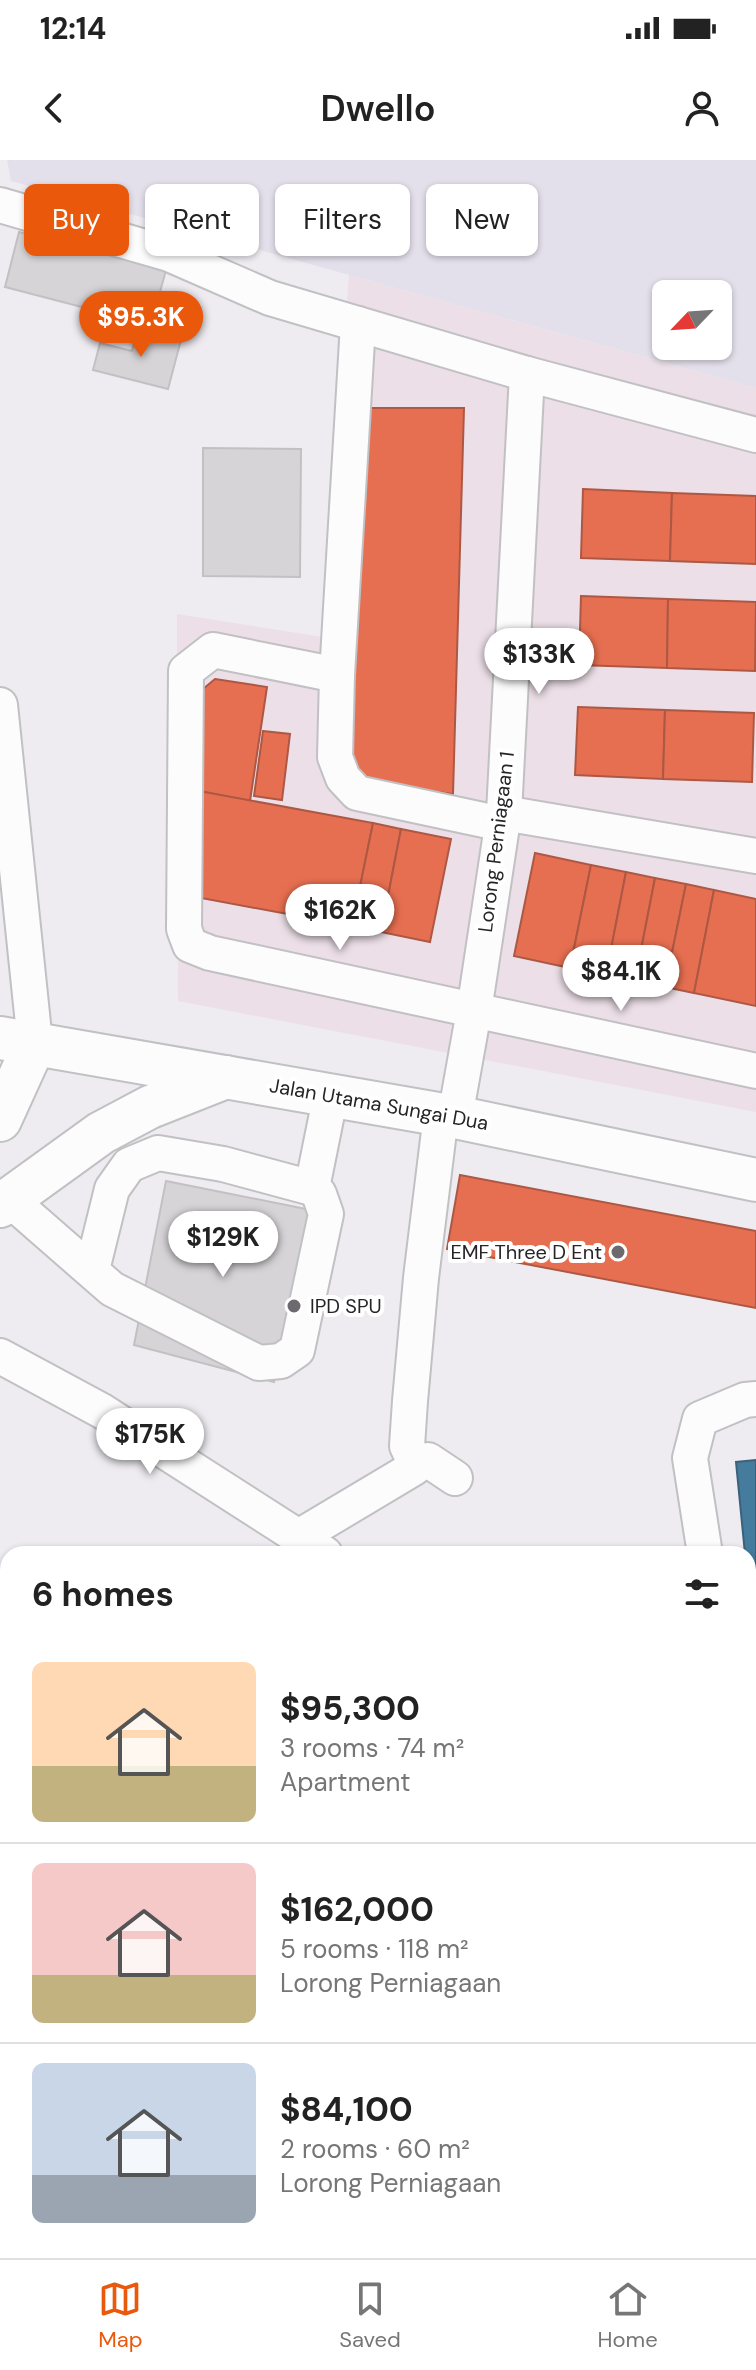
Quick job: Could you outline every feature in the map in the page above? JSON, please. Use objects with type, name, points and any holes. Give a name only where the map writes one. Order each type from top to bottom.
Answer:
[{"type":"main road","name":"Jalan Utama Sungai Dua","points":[[17,1040],[448,1116],[756,1180]]},
{"type":"main road","points":[[0,1120],[17,1040]]},
{"type":"main road","points":[[5,1203],[101,1133],[150,1107],[227,1077]]},
{"type":"street","points":[[0,205],[169,254],[270,298],[527,374],[756,435]]},
{"type":"street","points":[[358,324],[337,675],[335,757],[343,778],[357,793],[756,856]]},
{"type":"street","name":"Lorong Perniagaan 1","points":[[415,1463],[407,1446],[421,1278],[448,1116],[474,1011],[503,818],[527,374]]},
{"type":"street","points":[[337,675],[213,650],[186,671],[184,929],[190,945],[226,956],[756,1071]]},
{"type":"street","points":[[0,705],[17,1040]]},
{"type":"street","points":[[312,1188],[331,1094]]},
{"type":"street","points":[[5,1203],[112,1289],[259,1363],[281,1361],[297,1350],[326,1214],[319,1194],[312,1188],[223,1164],[158,1153],[129,1165],[112,1189],[92,1270]]},
{"type":"street","points":[[0,1356],[102,1411],[313,1545],[412,1470],[415,1463],[428,1460],[455,1478]]},
{"type":"street","points":[[704,1546],[690,1458],[700,1419],[745,1400],[756,1399]]},
{"type":"shaded area","points":[[7,160],[756,160],[756,388],[655,360],[732,360],[732,280],[652,280],[652,359],[281,256],[410,256],[410,184],[275,184],[275,254],[259,250],[259,184],[145,184],[145,218],[129,214],[129,184],[24,185],[11,181]]},
{"type":"shaded area","points":[[349,275],[756,388],[756,1112],[178,1001],[177,614],[323,637]]},
{"type":"building: Shops","points":[[362,408],[464,408],[453,794],[364,782],[352,763]]},
{"type":"building: Shops","points":[[583,489],[672,493],[670,561],[581,558]]},
{"type":"building: Shops","points":[[672,493],[756,496],[756,564],[670,561]]},
{"type":"building: Shops","points":[[581,596],[668,599],[667,668],[579,665]]},
{"type":"building: Shops","points":[[668,599],[756,602],[755,671],[667,668]]},
{"type":"building: Shops","points":[[215,679],[267,687],[250,801],[199,791],[203,689]]},
{"type":"building: Shops","points":[[578,707],[665,710],[663,779],[575,775]]},
{"type":"building: Shops","points":[[665,710],[754,713],[752,782],[663,779]]},
{"type":"building: Shops","points":[[263,731],[290,734],[282,800],[254,796]]},
{"type":"building: Shops","points":[[199,791],[373,823],[352,926],[201,898]]},
{"type":"building: Shops","points":[[373,823],[401,829],[381,932],[352,926]]},
{"type":"building: Shops","points":[[401,829],[451,839],[430,942],[381,932]]},
{"type":"building: Shops","points":[[535,853],[591,865],[570,968],[514,956]]},
{"type":"building: Shops","points":[[591,865],[626,872],[606,975],[570,968]]},
{"type":"building: Shops","points":[[626,872],[655,878],[635,981],[606,975]]},
{"type":"building: Shops","points":[[655,878],[686,884],[665,987],[635,981]]},
{"type":"building: Shops","points":[[686,884],[714,890],[694,993],[665,987]]},
{"type":"building: Shops","points":[[714,890],[756,899],[756,1006],[694,993]]},
{"type":"building: Shops","points":[[460,1175],[756,1231],[756,1308],[447,1249]]},
{"type":"building: Public","points":[[756,1460],[756,1546],[744,1546],[736,1462]]},
{"type":"building: Other","points":[[19,232],[24,233],[24,256],[112,256],[166,270],[151,325],[5,287]]},
{"type":"building: Other","points":[[138,328],[181,340],[168,389],[93,370],[100,343],[132,351]]},
{"type":"building: Other","points":[[203,448],[301,449],[300,577],[203,576]]},
{"type":"building: Other","points":[[166,1181],[316,1211],[274,1382],[134,1345]]},
{"type":"place","name":"EMF Three D Ent","points":[[618,1252]]},
{"type":"place","name":"IPD SPU","points":[[294,1306]]}]
